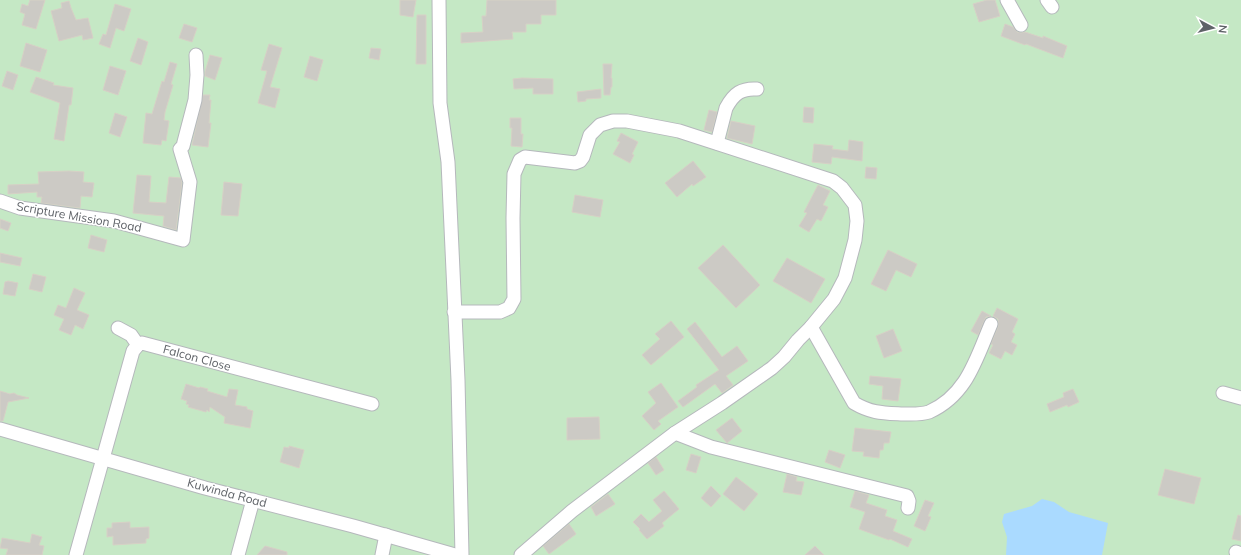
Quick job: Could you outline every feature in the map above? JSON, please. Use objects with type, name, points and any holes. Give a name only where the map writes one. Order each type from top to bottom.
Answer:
[{"type":"street","points":[[439,0],[440,103],[448,162],[458,380],[462,555]]},
{"type":"street","points":[[1006,0],[1021,25]]},
{"type":"street","name":"Scripture Mission Road","points":[[0,201],[20,208],[114,221],[183,240],[190,182],[180,149],[183,146],[194,100],[198,75],[196,55]]},
{"type":"street","points":[[717,143],[729,102],[740,91],[747,88],[757,89]]},
{"type":"street","points":[[454,312],[500,312],[509,308],[514,298],[514,174],[520,160],[525,157],[533,157],[575,163],[580,161],[583,157],[590,135],[600,125],[613,121],[627,121],[679,131],[833,181],[842,188],[855,205],[858,221],[855,240],[845,278],[834,299],[811,328],[798,340],[784,357],[772,368],[675,433],[572,511],[521,555]]},
{"type":"street","points":[[811,328],[854,403],[866,410],[878,413],[912,414],[928,412],[950,399],[964,384],[991,324]]},
{"type":"street","points":[[76,555],[133,351],[138,345],[130,335],[118,328]]},
{"type":"street","name":"Falcon Close","points":[[138,345],[142,343],[372,404]]},
{"type":"street","points":[[1223,393],[1241,398]]},
{"type":"street","name":"Kuwinda Road","points":[[0,429],[198,486],[386,535],[455,555]]},
{"type":"street","points":[[675,433],[711,447],[907,496],[909,501],[908,508]]},
{"type":"street","points":[[238,555],[253,500]]},
{"type":"street","points":[[382,555],[386,535]]},
{"type":"green space","points":[[0,0],[1241,0],[1241,555],[0,555]]},
{"type":"water","points":[[1042,499],[1054,502],[1069,512],[1108,523],[1102,555],[1006,555],[1007,537],[1002,522],[1004,514],[1032,506]]},
{"type":"building","points":[[30,0],[45,0],[36,29],[22,25],[25,14],[20,12],[22,4],[28,6]]},
{"type":"building","points":[[400,0],[416,0],[413,17],[400,15]]},
{"type":"building","points":[[487,0],[556,0],[556,15],[541,15],[541,24],[526,24],[526,32],[512,32],[513,39],[461,43],[461,33],[483,32],[482,16],[486,16]]},
{"type":"building","points":[[987,0],[995,0],[1000,16],[979,22],[973,4]]},
{"type":"building","points":[[69,1],[76,20],[88,18],[93,38],[83,40],[82,35],[59,41],[51,11],[62,8],[61,3]]},
{"type":"building","points":[[115,4],[131,9],[124,31],[116,28],[110,48],[99,44],[103,34],[106,35]]},
{"type":"building","points":[[417,15],[426,15],[426,64],[416,64]]},
{"type":"building","points":[[184,24],[197,28],[192,42],[179,38]]},
{"type":"building","points":[[1005,24],[1013,27],[1017,32],[1025,32],[1043,38],[1043,36],[1067,46],[1063,58],[1001,36]]},
{"type":"building","points":[[138,38],[148,42],[141,65],[130,61]]},
{"type":"building","points":[[26,43],[47,50],[40,72],[20,66]]},
{"type":"building","points":[[269,44],[282,48],[270,87],[280,89],[275,108],[258,103],[267,71],[261,70]]},
{"type":"building","points":[[371,48],[381,49],[379,60],[369,58]]},
{"type":"building","points":[[210,55],[222,58],[215,80],[205,76]]},
{"type":"building","points":[[310,56],[323,60],[317,81],[304,77]]},
{"type":"building","points":[[170,62],[177,64],[171,84],[173,85],[165,112],[164,120],[169,121],[166,141],[162,140],[161,145],[143,143],[146,113],[152,114],[162,81],[164,82]]},
{"type":"building","points":[[603,64],[612,64],[612,87],[610,95],[604,95]]},
{"type":"building","points":[[110,66],[126,71],[118,95],[103,90]]},
{"type":"building","points":[[7,71],[18,75],[13,90],[2,86]]},
{"type":"building","points":[[36,77],[54,83],[53,85],[73,88],[64,141],[54,139],[60,103],[30,92]]},
{"type":"building","points":[[513,79],[553,79],[553,94],[533,94],[533,88],[514,89]]},
{"type":"building","points":[[601,89],[601,98],[586,99],[586,101],[578,102],[577,92]]},
{"type":"building","points":[[203,95],[210,95],[209,100],[211,100],[209,123],[211,123],[208,147],[192,145]]},
{"type":"building","points":[[804,107],[814,108],[813,123],[803,122]]},
{"type":"building","points":[[709,110],[717,112],[712,132],[704,130]]},
{"type":"building","points":[[115,113],[127,117],[120,137],[109,133]]},
{"type":"building","points":[[510,118],[521,118],[521,134],[523,134],[522,147],[511,146],[512,128],[510,128]]},
{"type":"building","points":[[731,121],[755,126],[752,144],[727,138]]},
{"type":"building","points":[[621,133],[638,142],[632,154],[634,155],[630,163],[613,154],[620,142],[617,141]]},
{"type":"building","points":[[849,140],[863,142],[862,161],[832,157],[831,164],[812,162],[814,144],[833,146],[832,149],[848,151]]},
{"type":"building","points":[[693,161],[706,177],[693,186],[692,184],[677,197],[665,183]]},
{"type":"building","points":[[866,167],[877,168],[876,179],[865,178]]},
{"type":"building","points":[[38,172],[84,172],[83,182],[94,183],[92,197],[81,196],[80,208],[41,203],[42,197],[37,197],[37,192],[8,194],[8,185],[39,184]]},
{"type":"building","points":[[137,175],[151,176],[149,202],[166,203],[169,177],[181,178],[182,183],[176,230],[163,226],[164,216],[133,213]]},
{"type":"building","points":[[224,182],[242,184],[238,216],[221,215]]},
{"type":"building","points":[[818,185],[830,191],[823,205],[828,207],[821,221],[817,219],[809,232],[799,226],[807,213],[804,212]]},
{"type":"building","points":[[575,195],[603,200],[600,217],[572,212]]},
{"type":"building","points":[[0,219],[11,223],[8,231],[0,228]]},
{"type":"building","points":[[91,235],[107,240],[104,252],[88,248]]},
{"type":"building","points":[[723,245],[760,285],[736,308],[698,268]]},
{"type":"building","points":[[888,250],[917,264],[911,277],[896,270],[886,291],[871,284]]},
{"type":"building","points":[[0,253],[22,258],[20,266],[0,262]]},
{"type":"building","points":[[787,258],[825,279],[811,303],[773,281]]},
{"type":"building","points":[[33,274],[46,277],[42,292],[29,289]]},
{"type":"building","points":[[8,281],[18,283],[15,296],[3,294],[5,282]]},
{"type":"building","points":[[74,288],[85,293],[77,310],[89,315],[83,329],[75,325],[71,335],[59,330],[64,319],[54,315],[58,305],[66,308]]},
{"type":"building","points":[[997,308],[1018,319],[1012,332],[1015,334],[1011,342],[1017,345],[1012,355],[1005,351],[1001,359],[989,353],[998,327],[998,319],[993,316]]},
{"type":"building","points":[[982,311],[991,316],[986,317],[978,335],[971,331]]},
{"type":"building","points":[[671,321],[684,337],[651,365],[642,355],[660,339],[655,334]]},
{"type":"building","points":[[695,322],[722,357],[737,346],[748,361],[726,376],[733,385],[722,393],[715,384],[683,407],[678,401],[697,387],[696,385],[719,370],[687,329]]},
{"type":"building","points":[[893,329],[902,351],[884,358],[876,336]]},
{"type":"building","points":[[870,376],[901,379],[898,401],[882,399],[883,386],[869,384]]},
{"type":"building","points":[[661,383],[678,407],[658,421],[661,424],[654,430],[642,416],[656,403],[648,392]]},
{"type":"building","points":[[186,384],[208,389],[207,391],[227,397],[229,389],[238,390],[235,405],[247,407],[247,409],[253,411],[250,428],[224,423],[225,417],[210,407],[209,412],[207,410],[206,412],[188,407],[189,405],[186,404],[187,401],[181,399]]},
{"type":"building","points":[[1073,389],[1079,402],[1050,412],[1047,404],[1064,397],[1063,393]]},
{"type":"building","points":[[0,391],[10,394],[14,393],[29,398],[8,402],[3,421],[0,421]]},
{"type":"building","points":[[599,417],[600,439],[567,440],[567,418]]},
{"type":"building","points":[[732,418],[742,431],[727,443],[716,430]]},
{"type":"building","points":[[855,428],[891,432],[889,443],[884,443],[883,450],[880,450],[879,458],[863,456],[864,452],[852,451]]},
{"type":"building","points":[[289,446],[304,450],[299,468],[280,462],[284,447],[289,448]]},
{"type":"building","points":[[829,450],[845,455],[840,468],[825,462]]},
{"type":"building","points":[[691,454],[701,457],[696,473],[686,470]]},
{"type":"building","points":[[656,457],[664,470],[656,475],[648,463]]},
{"type":"building","points":[[1165,469],[1201,478],[1194,504],[1158,495]]},
{"type":"building","points":[[787,474],[797,477],[796,481],[804,482],[801,495],[783,492]]},
{"type":"building","points":[[736,477],[758,494],[744,511],[723,494]]},
{"type":"building","points":[[711,486],[721,496],[711,507],[701,498]]},
{"type":"building","points":[[664,491],[679,509],[662,523],[664,526],[647,539],[633,522],[641,514],[649,522],[662,511],[653,500]]},
{"type":"building","points":[[855,491],[869,495],[866,503],[887,510],[885,516],[897,520],[893,531],[912,539],[908,547],[890,539],[889,540],[859,529],[865,512],[850,507]]},
{"type":"building","points":[[608,494],[615,504],[596,516],[591,507]]},
{"type":"building","points":[[925,500],[934,503],[928,516],[931,517],[925,531],[914,526]]},
{"type":"building","points":[[1238,515],[1241,516],[1241,541],[1232,539]]},
{"type":"building","points":[[130,522],[130,528],[149,527],[149,538],[146,539],[146,543],[113,545],[113,536],[107,537],[107,528],[112,528],[112,523]]},
{"type":"building","points":[[569,524],[576,534],[549,554],[543,546]]},
{"type":"building","points":[[32,534],[42,537],[39,545],[44,546],[42,555],[6,555],[8,549],[0,548],[2,538],[30,543]]},
{"type":"building","points":[[265,546],[287,552],[287,555],[257,555]]},
{"type":"building","points":[[815,546],[824,555],[805,555]]}]
